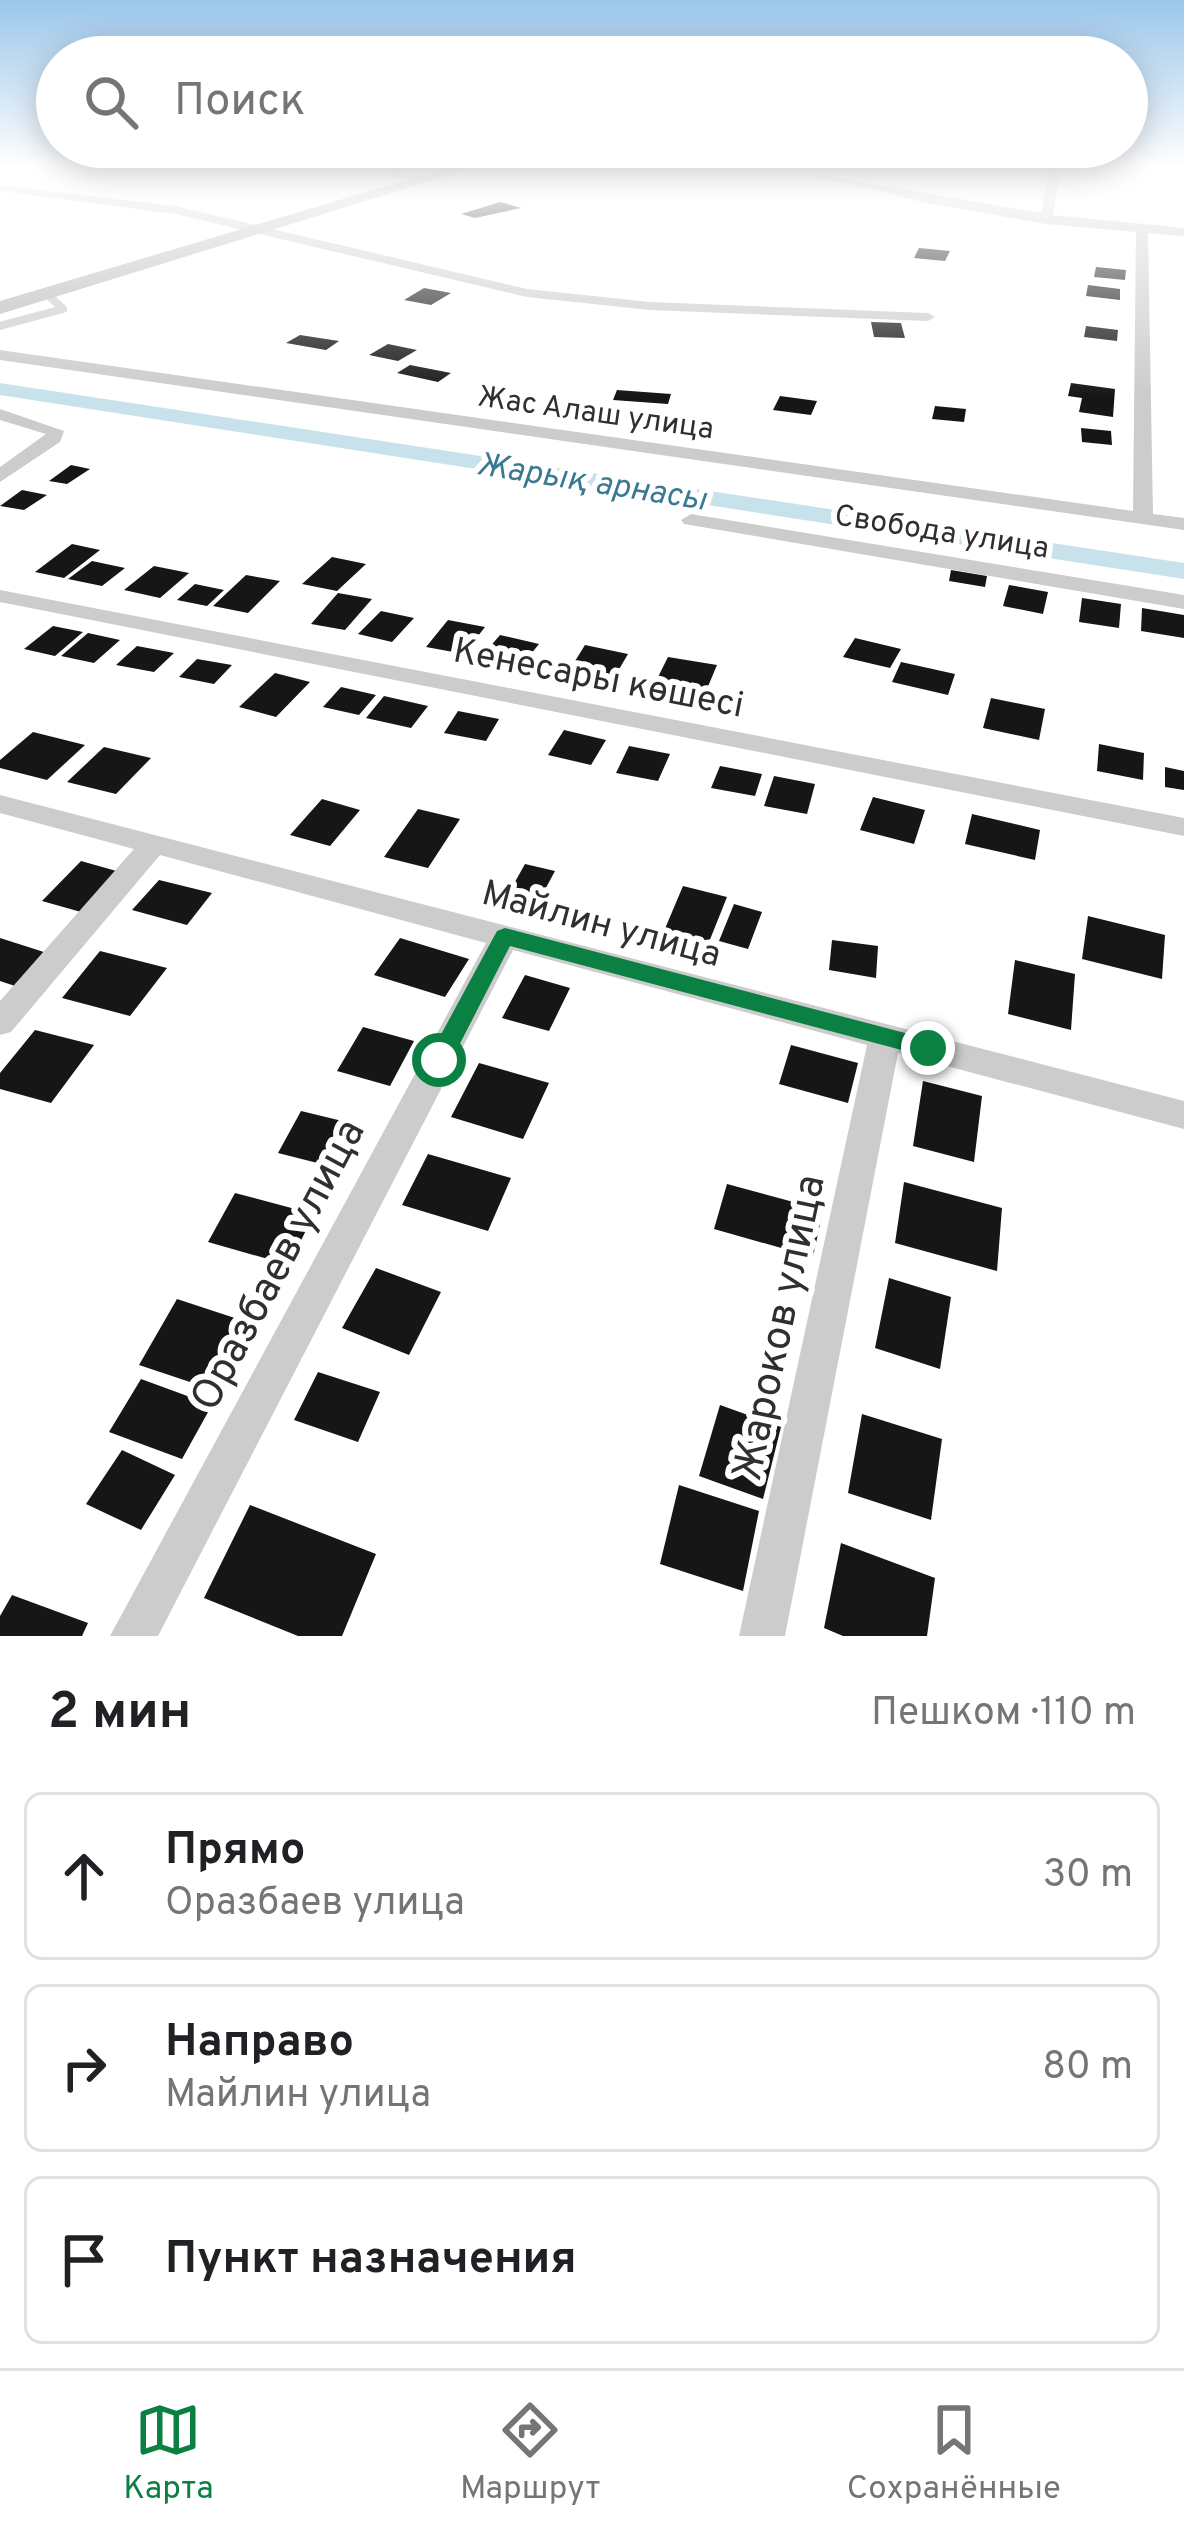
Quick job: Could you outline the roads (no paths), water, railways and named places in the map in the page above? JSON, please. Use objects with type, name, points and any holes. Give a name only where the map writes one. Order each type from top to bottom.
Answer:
[{"type":"street","points":[[0,308],[210,243]]},
{"type":"street","points":[[312,243],[527,293],[650,306],[928,316]]},
{"type":"street","points":[[1142,243],[1143,518]]},
{"type":"street","name":"Жас Алаш улица","points":[[0,355],[1184,524]]},
{"type":"street","points":[[0,414],[55,431],[54,438],[0,476]]},
{"type":"street","name":"Свобода улица","points":[[691,520],[1184,602]]},
{"type":"street","name":"Кенесары көшесі","points":[[0,596],[1184,827]]},
{"type":"street","name":"Майлин улица","points":[[0,803],[1184,1115]]},
{"type":"street","points":[[0,1023],[154,844]]},
{"type":"street","name":"Оразбаев улица","points":[[133,1636],[505,936]]},
{"type":"street","name":"Жароков улица","points":[[762,1636],[885,1036]]},
{"type":"lane","points":[[0,326],[64,309],[46,293]]},
{"type":"waterway","name":"Жарық арнасы","points":[[0,389],[1184,571]]}]
